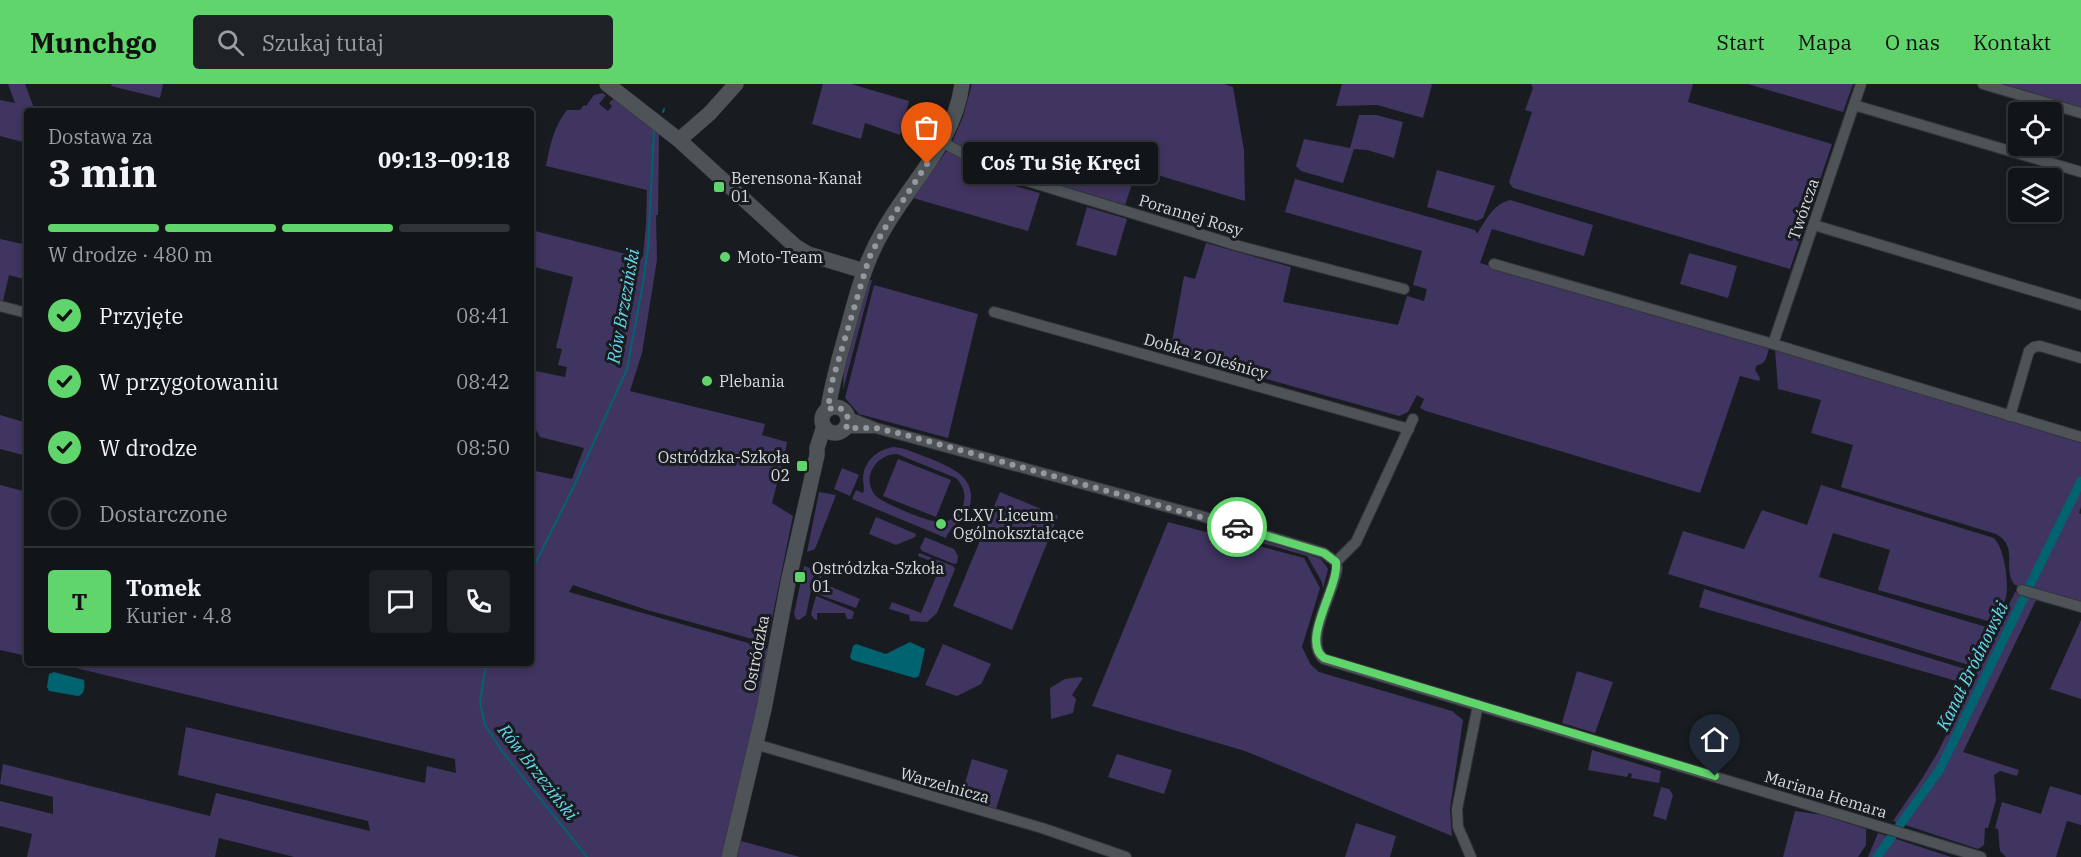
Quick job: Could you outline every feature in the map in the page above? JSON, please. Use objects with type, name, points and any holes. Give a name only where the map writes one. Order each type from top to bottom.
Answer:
[{"type":"street","points":[[607,84],[679,140],[795,246],[808,254],[864,271]]},
{"type":"street","points":[[679,140],[736,84]]},
{"type":"street","points":[[962,84],[956,112],[942,142],[883,231],[864,271],[835,376],[838,383],[837,420],[984,456],[1311,548],[1324,553],[1336,562]]},
{"type":"street","name":"Twórcza","points":[[1773,344],[1861,84]]},
{"type":"street","points":[[1983,84],[2081,113]]},
{"type":"street","points":[[1854,105],[2081,172]]},
{"type":"street","name":"Porannej Rosy","points":[[942,142],[995,171],[1239,246],[1404,289]]},
{"type":"street","points":[[1814,225],[2081,305]]},
{"type":"street","points":[[1494,264],[1773,344],[2081,437]]},
{"type":"street","points":[[0,306],[24,312]]},
{"type":"street","name":"Dobka z Oleśnicy","points":[[994,312],[1411,424],[1356,542],[1336,562]]},
{"type":"street","points":[[2010,416],[2029,351],[2040,346],[2081,358]]},
{"type":"street","name":"Ostródzka","points":[[729,857],[817,455],[837,420]]},
{"type":"street","name":"Mariana Hemara","points":[[1336,562],[1336,574],[1315,643],[1320,656],[1327,660],[1981,857]]},
{"type":"street","points":[[2022,590],[2081,607]]},
{"type":"street","points":[[1471,857],[1458,827],[1457,809],[1478,705]]},
{"type":"street","name":"Warzelnicza","points":[[755,744],[1042,828],[1126,857]]},
{"type":"shaded area","points":[[8,84],[25,84],[34,108],[24,108],[24,142],[0,136],[0,100],[15,103]]},
{"type":"shaded area","points":[[112,84],[163,84],[160,98],[111,86]]},
{"type":"shaded area","points":[[823,84],[851,84],[909,101],[900,135],[865,123],[861,139],[812,124]]},
{"type":"shaded area","points":[[972,84],[1224,84],[1233,87],[1244,150],[1245,201],[1137,169],[1125,205],[985,162],[952,142],[963,117]]},
{"type":"shaded area","points":[[1342,84],[1432,85],[1423,118],[1377,105],[1336,106]]},
{"type":"shaded area","points":[[1531,84],[1693,84],[1688,102],[1832,144],[1790,269],[1513,188],[1509,182],[1532,112],[1525,110],[1533,88]]},
{"type":"shaded area","points":[[1748,84],[1853,84],[1843,112]]},
{"type":"shaded area","points":[[2001,84],[2081,84],[2081,108]]},
{"type":"shaded area","points":[[602,93],[606,95],[599,104],[608,111],[612,106],[609,103],[614,98],[659,133],[657,260],[642,353],[630,391],[765,424],[762,435],[787,442],[785,453],[790,456],[788,463],[782,464],[772,503],[793,516],[767,643],[647,610],[573,585],[569,592],[769,649],[749,747],[721,857],[294,857],[219,838],[215,857],[27,857],[32,834],[0,826],[0,801],[53,814],[53,797],[0,784],[3,764],[210,816],[216,793],[370,831],[368,821],[178,775],[186,727],[425,783],[427,766],[456,773],[455,759],[68,666],[534,666],[534,471],[572,479],[584,448],[540,437],[534,430],[534,371],[565,377],[567,367],[558,365],[562,349],[556,348],[573,277],[534,267],[534,231],[642,258],[643,256],[647,190],[546,166],[556,129],[567,110],[580,110],[594,95]]},
{"type":"shaded area","points":[[1359,115],[1376,115],[1403,122],[1394,158],[1367,150],[1354,149],[1343,183],[1301,171],[1296,166],[1304,139],[1350,148]]},
{"type":"shaded area","points":[[947,150],[1005,183],[1040,193],[1028,231],[913,198]]},
{"type":"shaded area","points":[[1437,170],[1495,186],[1483,218],[1477,221],[1427,207]]},
{"type":"shaded area","points":[[1295,179],[1475,230],[1477,234],[1494,209],[1510,200],[1593,225],[1584,256],[1492,229],[1480,263],[1769,348],[1764,361],[1757,365],[1755,370],[1760,378],[1759,381],[1740,376],[1700,493],[1426,411],[1420,408],[1424,399],[1417,395],[1408,412],[1399,416],[1170,352],[1184,276],[1195,279],[1206,243],[1291,267],[1283,302],[1398,325],[1407,296],[1424,301],[1427,289],[1413,285],[1422,251],[1285,212]]},
{"type":"shaded area","points":[[1087,207],[1127,219],[1116,256],[1076,245]]},
{"type":"shaded area","points":[[0,239],[24,244],[24,279],[9,275],[3,301],[0,300]]},
{"type":"shaded area","points":[[1689,253],[1737,266],[1728,298],[1680,284]]},
{"type":"shaded area","points":[[872,280],[843,390],[844,364],[867,282]]},
{"type":"shaded area","points":[[874,285],[978,314],[948,438],[859,414],[845,398]]},
{"type":"shaded area","points":[[1775,349],[2081,440],[2081,507],[2079,513],[2081,514],[2081,604],[2015,585],[2011,579],[2007,545],[1996,534],[1841,487],[1853,445],[1811,433],[1821,400],[1778,389]]},
{"type":"shaded area","points":[[0,415],[24,422],[24,455],[0,449]]},
{"type":"shaded area","points":[[887,448],[902,449],[929,458],[953,469],[965,480],[971,495],[970,505],[965,515],[946,538],[852,499],[856,490],[863,493],[864,472],[872,457]],"holes":[[[897,454],[956,478],[964,492],[964,504],[956,516],[940,522],[917,516],[880,499],[871,489],[870,482],[870,475],[877,463],[889,455]]]},
{"type":"shaded area","points":[[898,459],[951,480],[936,517],[883,496]]},
{"type":"shaded area","points":[[842,468],[859,475],[850,496],[834,489]]},
{"type":"shaded area","points":[[0,485],[24,491],[24,655],[0,650]]},
{"type":"shaded area","points":[[1821,485],[1994,538],[2003,555],[2007,588],[2004,605],[1995,623],[1878,590],[1890,550],[1833,533],[1819,577],[1993,629],[1977,666],[1668,574],[1683,531],[1744,549],[1762,510],[1807,525]]},
{"type":"shaded area","points":[[819,492],[836,495],[815,549],[807,552]]},
{"type":"shaded area","points":[[1000,492],[1058,516],[1012,630],[953,606]]},
{"type":"shaded area","points":[[876,517],[916,534],[915,537],[896,545],[869,534]]},
{"type":"shaded area","points":[[1168,522],[1304,558],[1320,588],[1302,647],[1311,665],[1319,672],[1452,711],[1463,720],[1450,809],[1452,836],[1245,751],[1092,706]]},
{"type":"shaded area","points":[[1243,532],[1321,559],[1328,569],[1323,589],[1322,582],[1307,556],[1241,537]]},
{"type":"shaded area","points":[[925,537],[954,549],[958,556],[957,563],[954,564],[922,551],[920,548]]},
{"type":"shaded area","points":[[919,553],[953,566],[955,569],[937,613],[927,622],[910,621],[909,615],[889,609],[892,602],[921,613],[939,569],[938,564],[918,556]]},
{"type":"shaded area","points":[[804,566],[815,570],[806,615],[799,620],[794,614]]},
{"type":"shaded area","points":[[819,572],[822,574],[820,582],[860,599],[856,608],[817,594]]},
{"type":"shaded area","points":[[1704,589],[1962,668],[1971,671],[1972,674],[1967,684],[1699,607]]},
{"type":"shaded area","points":[[2015,592],[2037,598],[1963,752],[2019,770],[2017,776],[2000,771],[1994,775],[1996,800],[1988,828],[1985,828],[1984,845],[1978,849],[1893,821],[1938,752]]},
{"type":"shaded area","points":[[816,596],[853,611],[852,619],[847,619],[845,613],[817,613],[817,620],[814,619],[811,614]]},
{"type":"shaded area","points":[[2081,620],[2081,699],[2050,689]]},
{"type":"shaded area","points":[[943,644],[991,664],[981,684],[957,696],[925,685]]},
{"type":"shaded area","points":[[1577,671],[1613,682],[1595,733],[1562,723]]},
{"type":"shaded area","points":[[1083,678],[1072,695],[1076,699],[1073,713],[1051,719],[1050,688],[1065,679]]},
{"type":"shaded area","points":[[1592,750],[1661,771],[1659,783],[1631,778],[1632,774],[1629,773],[1627,777],[1588,770]]},
{"type":"shaded area","points":[[1117,754],[1172,770],[1164,794],[1108,777]]},
{"type":"shaded area","points":[[972,759],[1008,770],[996,809],[964,801],[961,797]]},
{"type":"shaded area","points":[[2050,786],[2081,795],[2081,825],[2067,821],[2056,857],[2006,857],[2000,851],[1998,829],[1995,828],[2002,802],[2041,814]]},
{"type":"shaded area","points":[[1661,787],[1669,789],[1673,795],[1666,820],[1653,816]]},
{"type":"shaded area","points":[[1795,811],[1822,815],[1866,829],[1866,845],[1858,857],[1783,857]]},
{"type":"shaded area","points":[[1356,823],[1396,836],[1390,857],[1345,857]]},
{"type":"shaded area","points":[[1878,833],[1951,857],[1868,857]]},
{"type":"shaded area","points":[[741,841],[800,857],[737,857]]},
{"type":"water","points":[[910,642],[925,649],[919,676],[915,678],[852,660],[850,657],[853,646],[856,644],[886,654]]},
{"type":"water","points":[[54,672],[84,680],[82,694],[78,696],[49,691],[47,687],[49,674]]},
{"type":"waterway","name":"Rów Brzeziński","points":[[534,566],[573,488],[627,369],[648,248],[654,131]]},
{"type":"waterway","name":"Kanał Bródnowski","points":[[1877,857],[1940,769],[2081,481]]},
{"type":"waterway","name":"Rów Brzeziński","points":[[486,666],[480,702],[485,725],[502,751],[587,857]]},
{"type":"way so far","points":[[927,164],[883,231],[869,258],[832,382],[828,409],[837,407],[844,410],[849,420],[846,428],[876,428],[902,434],[1237,527]]},
{"type":"place","name":"Coś Tu Się Kręci","points":[[927,164]]},
{"type":"place","name":"Berensona-Kanał 01","points":[[719,187]]},
{"type":"place","name":"Moto-Team","points":[[725,257]]},
{"type":"place","name":"Plebania","points":[[707,381]]},
{"type":"place","name":"Ostródzka-Szkoła 02","points":[[802,466]]},
{"type":"place","name":"CLXV Liceum Ogólnokształcące","points":[[941,524]]},
{"type":"place","name":"Ostródzka-Szkoła 01","points":[[800,577]]},
{"type":"route","points":[[1237,527],[1311,548],[1324,553],[1336,562],[1336,574],[1316,634],[1316,650],[1320,656],[1715,776]]}]
